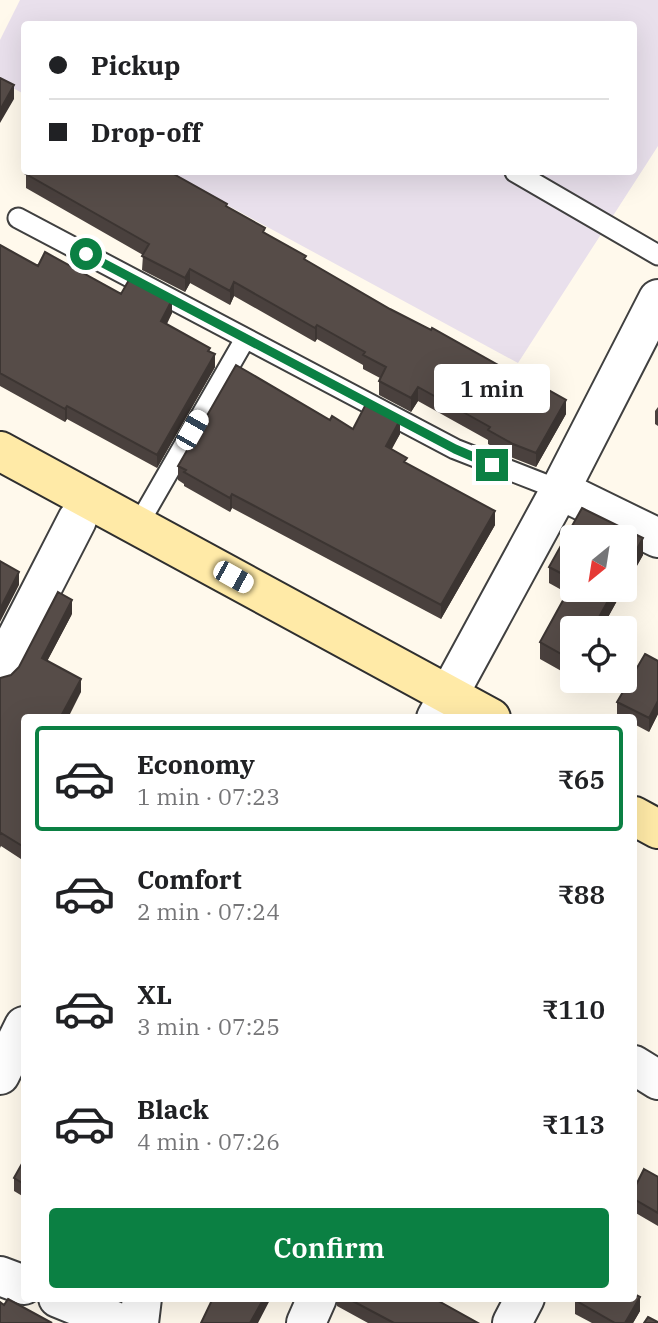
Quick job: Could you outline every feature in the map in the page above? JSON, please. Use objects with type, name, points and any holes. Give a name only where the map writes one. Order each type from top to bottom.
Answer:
[{"type":"street","points":[[441,711],[560,490],[658,299]]},
{"type":"street","points":[[0,451],[138,524],[441,711]]},
{"type":"street","points":[[0,479],[441,711],[462,714]]},
{"type":"street","points":[[560,490],[658,538]]},
{"type":"street","points":[[0,670],[76,520]]},
{"type":"street","points":[[637,794],[658,804]]},
{"type":"street","points":[[637,818],[658,829]]},
{"type":"street","points":[[0,1076],[21,1032]]},
{"type":"street","points":[[0,1276],[21,1284]]},
{"type":"street","points":[[68,1302],[120,1323]]},
{"type":"street","points":[[139,1323],[142,1302]]},
{"type":"street","points":[[306,1323],[315,1302]]},
{"type":"street","points":[[512,1323],[523,1302]]},
{"type":"lane","points":[[520,175],[658,255]]},
{"type":"lane","points":[[18,218],[455,449],[560,490]]},
{"type":"lane","points":[[138,524],[245,339]]},
{"type":"shaded area","points":[[20,0],[658,0],[658,146],[518,363],[172,175],[637,175],[637,21],[21,21],[21,92],[0,81],[0,40]]},
{"type":"building","points":[[0,78],[14,85],[0,110]]},
{"type":"building","points":[[28,175],[175,175],[265,228],[263,232],[306,256],[304,259],[390,309],[431,330],[432,328],[566,400],[536,453],[513,444],[488,430],[490,427],[418,387],[411,398],[379,381],[386,367],[363,355],[365,352],[317,325],[315,328],[234,282],[230,291],[190,269],[185,278],[142,256],[149,244]]},
{"type":"building","points":[[0,245],[38,266],[45,252],[121,294],[130,278],[172,300],[161,321],[210,348],[208,351],[215,354],[157,455],[0,373]]},
{"type":"building","points":[[236,365],[330,420],[332,416],[353,429],[367,402],[400,420],[386,446],[407,458],[404,462],[495,511],[441,605],[232,494],[230,498],[178,466]]},
{"type":"building","points":[[582,508],[617,525],[572,525]]},
{"type":"building","points":[[637,535],[643,538],[637,549]]},
{"type":"building","points":[[560,547],[560,573],[549,567]]},
{"type":"building","points":[[0,561],[19,572],[0,609]]},
{"type":"building","points":[[58,592],[72,600],[42,658],[81,679],[62,714],[21,714],[21,845],[0,834],[0,678],[11,675],[19,667]]},
{"type":"building","points":[[562,602],[607,602],[600,616],[560,616],[560,653],[540,642]]},
{"type":"building","points":[[645,654],[658,661],[658,701],[649,718],[617,702],[622,693],[637,693],[637,668]]},
{"type":"building","points":[[21,1165],[21,1182],[14,1178]]},
{"type":"building","points":[[644,1169],[658,1177],[658,1213],[637,1201],[637,1183]]},
{"type":"building","points":[[637,1296],[640,1297],[625,1323],[615,1323],[578,1302],[637,1302]]},
{"type":"building","points":[[8,1299],[52,1323],[0,1323],[0,1302],[4,1305]]},
{"type":"building","points":[[211,1302],[262,1302],[250,1323],[201,1323]]},
{"type":"building","points":[[355,1302],[440,1302],[478,1323],[394,1323]]},
{"type":"building","points":[[648,1317],[658,1322],[658,1323],[644,1323]]},
{"type":"route","points":[[86,254],[455,449],[492,465]]}]
